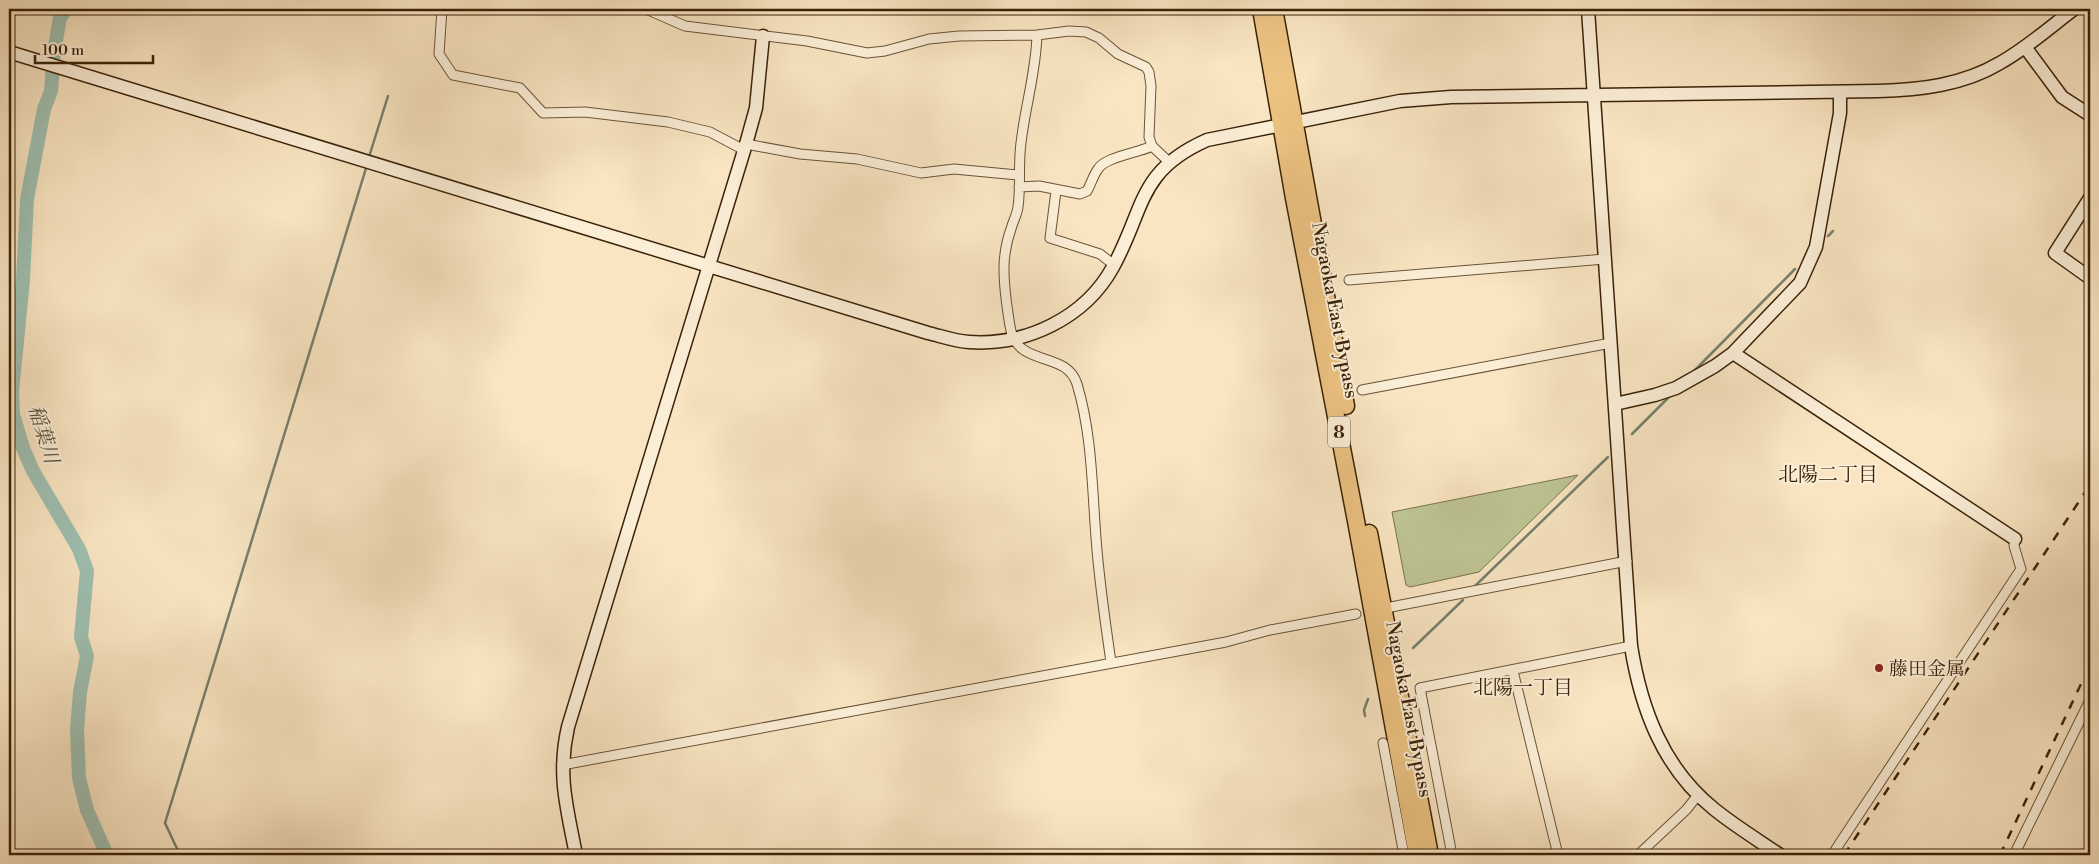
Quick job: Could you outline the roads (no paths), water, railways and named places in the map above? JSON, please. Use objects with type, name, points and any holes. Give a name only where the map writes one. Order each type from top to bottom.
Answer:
[{"type":"highway","name":"Nagaoka East Bypass","points":[[1261,9],[1288,123],[1430,855]]},
{"type":"highway","name":"Nagaoka East Bypass","points":[[1274,9],[1288,123],[1417,855]]},
{"type":"street","points":[[442,9],[439,54],[453,76],[520,88],[543,112],[585,112],[668,122],[710,132],[745,147],[865,160],[921,173],[954,169],[1018,175]]},
{"type":"street","points":[[646,9],[686,26],[821,43],[867,53],[884,51],[928,40],[960,36],[1037,35],[1069,31],[1086,32],[1099,38],[1118,54],[1146,67],[1150,78],[1148,131],[1152,146],[1169,162]]},
{"type":"street","points":[[1588,9],[1627,561],[1631,646],[1638,686],[1652,725],[1671,761],[1698,795],[1722,815],[1780,855]]},
{"type":"street","points":[[9,52],[708,267],[951,339],[986,342],[1014,339],[1054,324],[1079,307],[1106,279],[1114,265],[1143,196],[1169,162],[1207,140],[1400,101],[1451,97],[1840,92],[1900,90],[1940,85],[1986,70],[2025,47],[2074,9]]},
{"type":"street","points":[[1037,35],[1037,55],[1020,145],[1018,175],[1020,187],[1017,213],[1010,229],[1004,257],[1010,327],[1014,339],[1026,352],[1066,368],[1076,382],[1091,458],[1097,559],[1111,662]]},
{"type":"street","points":[[576,855],[563,785],[562,765],[566,736],[756,108],[763,36]]},
{"type":"street","points":[[2025,47],[2059,93],[2090,115]]},
{"type":"street","points":[[1615,404],[1638,400],[1676,388],[1696,378],[1733,353],[1800,283],[1816,247],[1820,228],[1840,113],[1840,92]]},
{"type":"street","points":[[1020,187],[1039,186],[1056,191],[1080,194],[1087,191],[1098,168],[1105,162],[1152,146]]},
{"type":"street","points":[[1056,191],[1050,238],[1100,254],[1114,265]]},
{"type":"street","points":[[2090,198],[2055,253],[2090,278]]},
{"type":"street","points":[[1349,280],[1605,260]]},
{"type":"street","points":[[1362,390],[1611,342]]},
{"type":"street","points":[[1733,353],[2015,540],[2014,546],[2021,569],[1832,855]]},
{"type":"street","points":[[1391,608],[1627,561]]},
{"type":"street","points":[[562,765],[1226,642],[1270,630],[1356,614]]},
{"type":"street","points":[[1452,855],[1420,688],[1631,646]]},
{"type":"street","points":[[1513,671],[1558,855]]},
{"type":"street","points":[[2014,855],[2090,700]]},
{"type":"street","points":[[1383,743],[1404,855]]},
{"type":"street","points":[[1638,855],[1686,810],[1698,795]]},
{"type":"waterway","name":"稲葉川","points":[[66,9],[60,18],[54,52],[51,91],[44,109],[27,199],[23,280],[12,392],[13,414],[23,448],[33,471],[79,549],[87,571],[81,637],[87,656],[80,692],[77,730],[79,778],[87,810],[107,855]]},
{"type":"waterway","points":[[369,157],[388,96]]},
{"type":"waterway","points":[[180,855],[165,823],[367,165]]},
{"type":"waterway","points":[[1828,236],[1833,231]]},
{"type":"waterway","points":[[1694,371],[1795,269]]},
{"type":"waterway","points":[[1632,434],[1671,395]]},
{"type":"waterway","points":[[1475,586],[1608,457]]},
{"type":"waterway","points":[[1413,648],[1463,600]]},
{"type":"waterway","points":[[1365,716],[1364,710],[1368,699]]},
{"type":"railway","points":[[1844,855],[2090,485]]},
{"type":"railway","points":[[2000,855],[2090,665]]},
{"type":"place","name":"藤田金属","points":[[1879,668]]},
{"type":"district","name":"北陽二丁目","points":[[1828,474]]},
{"type":"district","name":"北陽一丁目","points":[[1523,687]]}]
